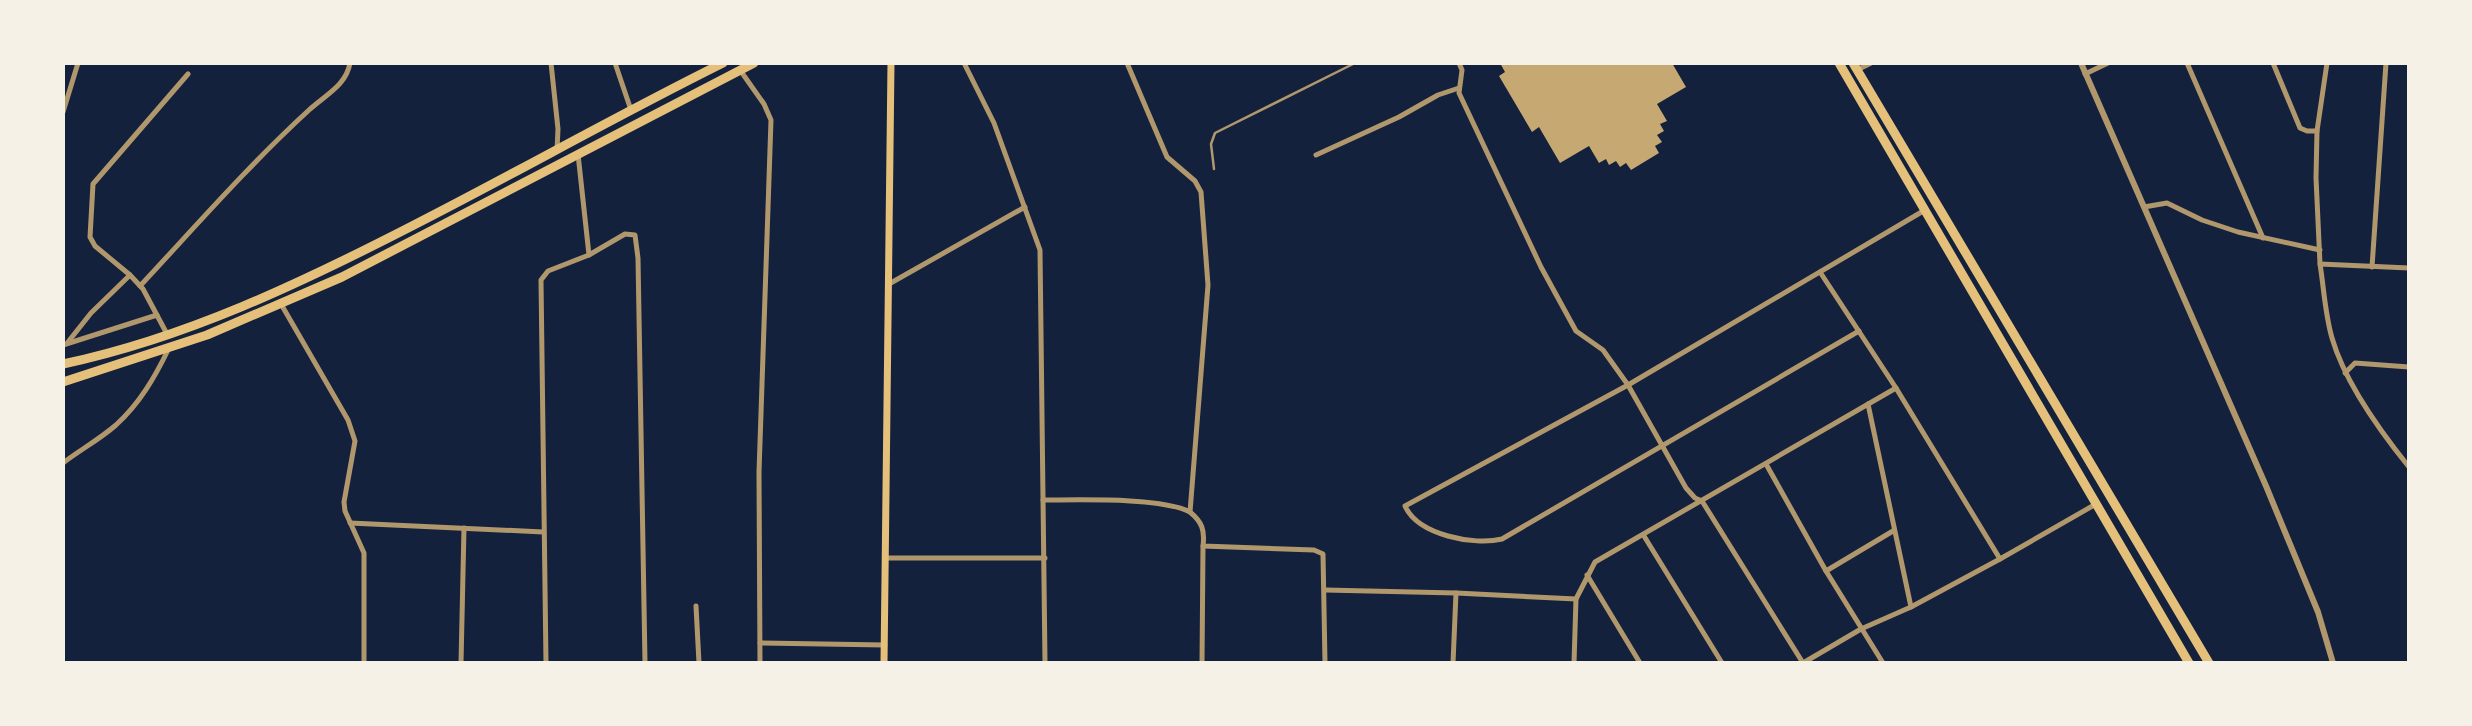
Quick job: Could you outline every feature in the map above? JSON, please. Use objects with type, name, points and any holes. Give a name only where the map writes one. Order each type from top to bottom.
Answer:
[{"type":"highway","points":[[63,364],[167,334],[301,282],[632,111],[706,67],[723,63]]},
{"type":"highway","points":[[63,382],[208,335],[342,276],[754,63]]},
{"type":"highway","points":[[1839,63],[2189,663]]},
{"type":"highway","points":[[1855,67],[2209,663]]},
{"type":"main road","points":[[884,663],[891,63]]},
{"type":"street","points":[[63,112],[78,63]]},
{"type":"street","points":[[140,286],[276,140],[322,98],[342,84],[350,63]]},
{"type":"street","points":[[551,63],[558,129],[557,150]]},
{"type":"street","points":[[615,63],[632,111]]},
{"type":"street","points":[[964,63],[994,123],[1040,250],[1045,663]]},
{"type":"street","points":[[1126,63],[1167,157],[1195,181],[1201,192],[1208,285],[1190,512]]},
{"type":"street","points":[[1459,63],[1462,70],[1459,93],[1541,267],[1576,331],[1603,350],[1628,385],[1691,495],[1702,501],[1803,663],[1861,629],[1911,607],[2000,559],[2096,504]]},
{"type":"street","points":[[1855,67],[1871,63]]},
{"type":"street","points":[[2081,63],[2318,612],[2333,663]]},
{"type":"street","points":[[2085,74],[2108,63]]},
{"type":"street","points":[[2186,63],[2263,238]]},
{"type":"street","points":[[2273,63],[2300,128],[2317,131]]},
{"type":"street","points":[[2328,63],[2317,131],[2316,178],[2320,264],[2326,313],[2345,373],[2390,444],[2409,467]]},
{"type":"street","points":[[2372,267],[2386,63]]},
{"type":"street","points":[[740,70],[764,104],[771,120],[759,472],[760,663]]},
{"type":"street","points":[[167,334],[140,286],[95,246],[90,237],[93,184],[188,74]]},
{"type":"street","points":[[1316,155],[1399,117],[1438,95],[1459,88]]},
{"type":"street","points":[[578,154],[589,255]]},
{"type":"street","points":[[2144,207],[2167,203],[2202,220],[2263,238],[2320,250]]},
{"type":"street","points":[[889,284],[1025,207]]},
{"type":"street","points":[[1859,331],[1502,539],[1495,541],[1444,535],[1420,524],[1408,513],[1405,506],[1628,385],[1925,210]]},
{"type":"street","points":[[546,663],[541,280],[548,271],[589,255],[625,234],[635,235],[638,258],[645,663]]},
{"type":"street","points":[[2320,264],[2409,268]]},
{"type":"street","points":[[1820,272],[1896,388],[2000,559]]},
{"type":"street","points":[[65,345],[91,313],[130,275]]},
{"type":"street","points":[[281,304],[348,420],[355,441],[344,502],[364,553],[364,663]]},
{"type":"street","points":[[65,345],[157,314]]},
{"type":"street","points":[[63,463],[127,415],[146,390],[169,348]]},
{"type":"street","points":[[2345,373],[2355,363],[2409,367]]},
{"type":"street","points":[[1574,663],[1576,599],[1587,575],[1601,557],[1643,536],[1896,388]]},
{"type":"street","points":[[1868,404],[1911,607]]},
{"type":"street","points":[[1766,464],[1826,571],[1883,663]]},
{"type":"street","points":[[1044,500],[1124,501],[1181,507],[1190,512],[1202,526],[1202,663]]},
{"type":"street","points":[[350,523],[543,532]]},
{"type":"street","points":[[461,663],[464,528]]},
{"type":"street","points":[[1826,571],[1893,531]]},
{"type":"street","points":[[1643,536],[1721,663]]},
{"type":"street","points":[[1203,546],[1320,551],[1325,559],[1325,663]]},
{"type":"street","points":[[886,558],[1045,558]]},
{"type":"street","points":[[1587,575],[1640,663]]},
{"type":"street","points":[[1325,590],[1576,599]]},
{"type":"street","points":[[1453,663],[1456,593]]},
{"type":"street","points":[[696,606],[699,663]]},
{"type":"street","points":[[760,643],[885,645]]},
{"type":"lane","points":[[1214,169],[1211,144],[1215,133],[1355,63]]},
{"type":"building","points":[[1500,63],[1672,63],[1686,87],[1657,104],[1667,121],[1660,124],[1664,131],[1657,135],[1662,142],[1655,146],[1659,153],[1631,170],[1626,163],[1620,167],[1616,161],[1609,165],[1606,159],[1599,163],[1589,146],[1560,163],[1539,127],[1532,132],[1499,76],[1505,72]]}]
